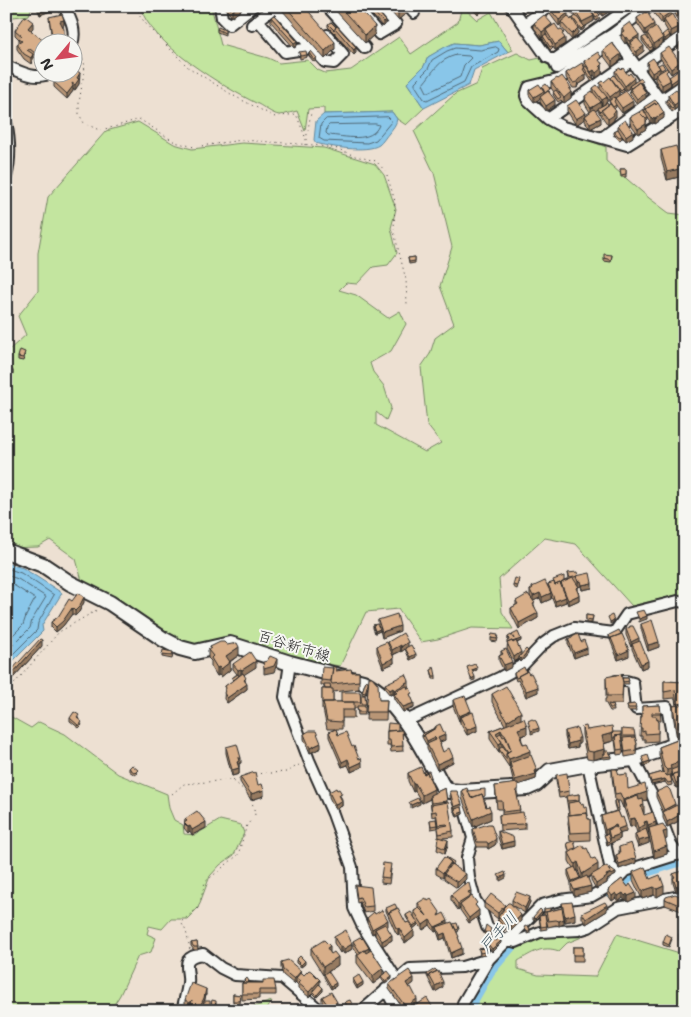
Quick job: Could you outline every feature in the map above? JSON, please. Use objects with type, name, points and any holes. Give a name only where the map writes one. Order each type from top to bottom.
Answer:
[{"type":"main road","name":"百谷新市線","points":[[6,552],[43,566],[70,583],[110,603],[163,639],[180,648],[195,652],[230,644],[290,663],[363,682],[373,687],[406,721],[442,785],[450,791],[460,792]]},
{"type":"main road","points":[[460,792],[527,788],[536,784],[550,770],[633,759],[679,744]]},
{"type":"street","points":[[64,6],[73,24],[74,32]]},
{"type":"street","points":[[220,6],[222,18],[229,24],[253,6]]},
{"type":"street","points":[[327,6],[365,48]]},
{"type":"street","points":[[355,6],[379,34],[396,24],[381,6]]},
{"type":"street","points":[[511,6],[547,57],[554,60],[557,68],[612,34],[650,6]]},
{"type":"street","points":[[524,24],[550,6]]},
{"type":"street","points":[[554,60],[631,6]]},
{"type":"street","points":[[311,48],[285,52],[255,23],[275,7],[325,62],[334,63],[343,54],[320,26]]},
{"type":"street","points":[[612,34],[672,118]]},
{"type":"street","points":[[612,34],[606,46],[558,80],[529,87],[526,96],[528,101],[548,119],[563,127],[627,145],[685,109]]},
{"type":"street","points":[[548,119],[685,34]]},
{"type":"street","points":[[6,66],[32,76]]},
{"type":"street","points":[[603,137],[652,100],[666,96],[685,84]]},
{"type":"street","points":[[6,122],[10,143],[10,162],[6,176]]},
{"type":"street","points":[[406,721],[501,678],[523,665],[543,644],[554,636],[574,628],[614,633],[627,614],[678,601],[685,602]]},
{"type":"street","points":[[290,663],[285,697],[309,760],[333,814],[352,867],[354,908],[362,925],[397,980]]},
{"type":"street","points":[[610,682],[626,681],[633,683],[636,709],[667,707],[679,744]]},
{"type":"street","points":[[633,759],[653,797],[671,845],[682,854]]},
{"type":"street","points":[[588,764],[610,866],[620,875]]},
{"type":"street","points":[[460,792],[473,838],[466,858],[475,900],[481,909],[487,927],[500,938],[512,942],[540,932],[579,930],[589,927],[618,908],[685,894]]},
{"type":"street","points":[[362,1011],[410,969],[462,967],[489,959],[512,942],[542,904],[592,896],[611,885],[624,871],[682,854]]},
{"type":"street","points":[[182,1011],[188,981],[187,962],[195,956],[203,954],[221,968],[235,975],[282,978],[321,1011]]},
{"type":"street","points":[[463,1011],[463,1003],[489,959]]},
{"type":"street","points":[[386,990],[398,1011]]},
{"type":"path","points":[[137,6],[140,16],[149,28],[188,67],[234,96],[275,117],[296,114],[306,139]]},
{"type":"path","points":[[82,51],[85,66],[79,114],[84,123],[99,130],[139,119],[176,142],[194,147],[242,140],[338,149],[355,156],[376,161],[386,172],[395,201],[394,232],[406,280],[407,304]]},
{"type":"path","points":[[305,145],[311,113]]},
{"type":"path","points":[[6,689],[14,684],[59,632],[110,603]]},
{"type":"path","points":[[250,775],[286,772],[309,760]]},
{"type":"path","points":[[195,956],[188,946],[186,931],[182,922],[199,907],[205,882],[238,855],[247,825],[255,816],[254,805],[243,788],[231,779]]},
{"type":"path","points":[[172,794],[184,784],[242,779]]},
{"type":"green space","points":[[6,6],[32,6],[29,15],[6,18]]},
{"type":"green space","points":[[140,6],[211,6],[221,45],[268,58],[279,63],[308,60],[318,70],[325,73],[351,70],[399,37],[411,54],[458,22],[462,6],[477,20],[491,12],[513,50],[508,52],[499,41],[479,45],[454,43],[428,57],[424,66],[407,83],[424,108],[406,125],[397,119],[392,112],[324,114],[324,108],[308,109],[305,131],[297,111],[281,115],[274,113],[227,87],[190,63],[158,35],[146,20]]},
{"type":"green space","points":[[517,53],[531,60],[540,58],[557,73],[534,81],[526,96],[557,128],[606,147],[606,161],[669,213],[685,215],[685,593],[632,606],[576,544],[545,538],[499,579],[502,612],[513,629],[472,628],[438,639],[421,642],[398,609],[366,612],[340,666],[176,640],[82,581],[76,559],[50,540],[38,547],[6,548],[6,349],[10,349],[26,335],[18,316],[38,291],[38,253],[48,197],[106,131],[138,122],[174,144],[192,149],[242,143],[324,148],[375,164],[384,175],[396,209],[391,228],[397,253],[388,265],[373,267],[357,284],[346,283],[339,290],[356,295],[388,318],[400,311],[406,324],[391,351],[370,363],[373,372],[384,386],[391,408],[386,420],[376,412],[376,425],[425,452],[441,443],[427,425],[421,367],[430,354],[435,338],[454,324],[440,286],[452,247],[434,173],[414,131],[455,94],[477,84],[482,69]]},
{"type":"green space","points":[[6,714],[31,728],[39,722],[65,734],[118,774],[167,794],[169,808],[174,820],[183,825],[184,834],[195,835],[220,820],[241,825],[244,833],[234,855],[220,865],[210,876],[198,908],[187,919],[171,919],[162,929],[149,926],[147,934],[156,938],[151,952],[138,956],[120,995],[110,1011],[6,1011]]},
{"type":"green space","points":[[617,934],[683,954],[685,964],[685,1011],[472,1011],[472,1006],[501,962],[519,944],[530,938],[542,935],[582,937],[567,943],[559,951],[542,949],[533,953],[518,961],[518,969],[538,975],[595,977]]},
{"type":"green space","points":[[272,1001],[266,1011],[211,1011],[223,1007],[250,1008]]},
{"type":"water","points":[[499,41],[508,52],[474,70],[469,85],[424,108],[407,83],[424,66],[428,57],[445,47],[454,43],[479,45]]},
{"type":"water","points":[[392,112],[397,119],[395,125],[379,145],[366,149],[338,148],[316,143],[314,140],[316,121],[324,114]]},
{"type":"water","points":[[6,563],[23,568],[62,593],[42,625],[43,631],[6,668]]},
{"type":"building","points":[[228,6],[238,6],[232,11]]},
{"type":"building","points":[[285,6],[304,6],[335,42],[325,51]]},
{"type":"building","points":[[339,6],[357,6],[375,26],[365,35]]},
{"type":"building","points":[[368,6],[373,6],[385,20],[383,22]]},
{"type":"building","points":[[393,6],[405,6],[398,13]]},
{"type":"building","points":[[553,6],[562,6],[568,13],[559,20],[550,9]]},
{"type":"building","points":[[581,6],[586,6],[594,16],[582,22],[575,11]]},
{"type":"building","points":[[586,6],[593,6],[594,7],[589,10]]},
{"type":"building","points":[[599,6],[609,6],[602,10]]},
{"type":"building","points":[[653,6],[667,6],[671,12],[662,18]]},
{"type":"building","points":[[679,6],[685,6],[685,13]]},
{"type":"building","points":[[680,8],[685,15],[685,23],[683,24],[675,14]]},
{"type":"building","points":[[595,10],[600,15],[596,18],[592,12]]},
{"type":"building","points":[[646,12],[654,24],[645,30],[637,18]]},
{"type":"building","points":[[62,14],[64,20],[60,21],[64,32],[51,32],[49,17]]},
{"type":"building","points":[[672,14],[679,27],[671,31],[664,20]]},
{"type":"building","points":[[274,15],[297,41],[294,43],[271,17]]},
{"type":"building","points":[[544,15],[552,24],[542,32],[534,23]]},
{"type":"building","points":[[25,16],[33,22],[28,28],[33,32],[32,51],[27,50],[32,53],[31,58],[24,54],[17,44],[22,41],[19,39],[22,36],[15,30]]},
{"type":"building","points":[[568,16],[571,20],[572,18],[578,28],[572,34],[561,22]]},
{"type":"building","points":[[576,16],[584,26],[581,29],[573,18]]},
{"type":"building","points":[[331,22],[336,27],[334,30],[328,24]]},
{"type":"building","points":[[630,22],[639,35],[630,41],[621,33],[624,31],[622,28]]},
{"type":"building","points":[[555,24],[564,33],[562,34],[565,38],[555,45],[546,30]]},
{"type":"building","points":[[337,26],[356,47],[354,50],[335,28]]},
{"type":"building","points":[[218,27],[225,30],[225,33],[217,29]]},
{"type":"building","points":[[656,27],[663,38],[654,44],[647,33]]},
{"type":"building","points":[[667,31],[670,35],[665,39],[662,35]]},
{"type":"building","points":[[546,34],[553,45],[550,47],[543,36]]},
{"type":"building","points":[[685,35],[685,51],[679,43],[683,40],[681,37]]},
{"type":"building","points":[[646,36],[653,46],[650,48],[642,38]]},
{"type":"building","points":[[637,38],[644,46],[636,52],[630,43]]},
{"type":"building","points":[[612,43],[621,54],[612,61],[603,50]]},
{"type":"building","points":[[669,47],[680,62],[671,69],[660,53]]},
{"type":"building","points":[[306,51],[307,55],[300,56],[299,52]]},
{"type":"building","points":[[311,51],[317,58],[314,60],[309,53]]},
{"type":"building","points":[[598,52],[602,58],[599,60],[602,68],[596,73],[594,70],[591,72],[584,61]]},
{"type":"building","points":[[653,58],[660,68],[652,73],[647,62]]},
{"type":"building","points":[[582,63],[586,74],[573,83],[566,73]]},
{"type":"building","points":[[662,63],[665,68],[661,70],[658,65]]},
{"type":"building","points":[[586,66],[594,78],[592,79],[585,69],[584,67]]},
{"type":"building","points":[[620,68],[621,70],[623,68],[628,75],[630,73],[634,78],[625,86],[615,71]]},
{"type":"building","points":[[667,68],[666,72],[671,80],[662,85],[655,75]]},
{"type":"building","points":[[681,69],[684,74],[671,83],[669,77]]},
{"type":"building","points":[[614,75],[624,88],[621,91],[611,78]]},
{"type":"building","points":[[562,76],[571,88],[569,89],[571,92],[564,98],[551,82]]},
{"type":"building","points":[[610,77],[619,90],[610,97],[600,83]]},
{"type":"building","points":[[641,78],[643,81],[640,83],[631,88],[629,86]]},
{"type":"building","points":[[54,82],[77,82],[75,85],[72,83],[73,86],[67,94]]},
{"type":"building","points":[[639,82],[646,93],[637,99],[630,89]]},
{"type":"building","points":[[539,84],[544,91],[534,97],[529,90]]},
{"type":"building","points":[[546,84],[550,89],[545,93],[542,87]]},
{"type":"building","points":[[597,85],[607,97],[602,100],[593,88]]},
{"type":"building","points":[[676,89],[683,99],[674,105],[668,95]]},
{"type":"building","points":[[556,90],[561,97],[558,99],[553,92]]},
{"type":"building","points":[[548,91],[555,100],[546,106],[540,97]]},
{"type":"building","points":[[592,91],[601,102],[591,108],[585,96]]},
{"type":"building","points":[[626,91],[633,101],[622,108],[615,98]]},
{"type":"building","points":[[614,97],[616,105],[613,107],[609,101]]},
{"type":"building","points":[[668,99],[674,107],[672,109],[666,100]]},
{"type":"building","points":[[576,100],[586,113],[576,119],[567,106]]},
{"type":"building","points":[[655,100],[658,103],[656,105],[655,103],[646,110],[644,107]]},
{"type":"building","points":[[607,103],[608,105],[600,112],[598,108]]},
{"type":"building","points":[[655,103],[656,105],[658,103],[664,113],[652,119],[646,109]]},
{"type":"building","points":[[610,104],[616,111],[608,119],[601,110]]},
{"type":"building","points":[[594,109],[601,118],[590,123],[585,116]]},
{"type":"building","points":[[643,109],[648,118],[646,119],[639,112]]},
{"type":"building","points":[[639,112],[646,119],[646,124],[638,129],[630,117]]},
{"type":"building","points":[[625,120],[633,131],[626,136],[618,125]]},
{"type":"building","points":[[618,129],[622,136],[620,137],[614,131]]},
{"type":"building","points":[[676,146],[683,168],[667,172],[661,150]]},
{"type":"building","points":[[620,169],[626,169],[626,174],[621,175]]},
{"type":"building","points":[[604,254],[612,255],[611,260],[604,258]]},
{"type":"building","points":[[415,257],[415,261],[409,262],[408,258]]},
{"type":"building","points":[[20,350],[25,352],[23,358],[18,357]]},
{"type":"building","points":[[11,368],[13,371],[8,374],[6,370]]},
{"type":"building","points":[[577,572],[578,576],[570,578],[568,573]]},
{"type":"building","points":[[590,573],[592,583],[582,585],[581,581],[578,582],[576,576]]},
{"type":"building","points":[[564,576],[564,581],[561,585],[560,583],[555,585],[553,580]]},
{"type":"building","points":[[515,578],[519,579],[517,586],[513,585]]},
{"type":"building","points":[[573,578],[579,587],[576,588],[579,595],[568,600],[561,583]]},
{"type":"building","points":[[545,581],[551,593],[542,597],[540,593],[533,596],[530,590],[532,587]]},
{"type":"building","points":[[554,582],[555,585],[560,583],[566,597],[555,601],[548,584]]},
{"type":"building","points":[[78,593],[84,597],[79,607],[75,611],[72,608],[56,627],[51,622],[58,617],[69,599],[72,601]]},
{"type":"building","points":[[528,594],[535,603],[533,604],[538,613],[519,623],[511,608],[518,604],[516,601]]},
{"type":"building","points":[[644,610],[647,616],[639,619],[636,612]]},
{"type":"building","points":[[397,614],[400,626],[382,632],[378,620]]},
{"type":"building","points":[[586,615],[593,616],[592,621],[586,620]]},
{"type":"building","points":[[612,615],[614,620],[610,622],[608,617]]},
{"type":"building","points":[[652,620],[659,642],[648,645],[641,624]]},
{"type":"building","points":[[377,624],[380,629],[375,631],[373,625]]},
{"type":"building","points":[[633,626],[639,638],[631,642],[626,629]]},
{"type":"building","points":[[619,630],[621,634],[611,638],[611,640],[609,635]]},
{"type":"building","points":[[518,632],[521,639],[507,643],[508,637],[511,635],[514,639],[512,635]]},
{"type":"building","points":[[403,633],[408,642],[392,650],[388,642]]},
{"type":"building","points":[[492,634],[498,635],[497,639],[491,638]]},
{"type":"building","points":[[578,634],[581,642],[584,640],[587,648],[574,653],[568,639]]},
{"type":"building","points":[[622,634],[629,650],[618,655],[611,638]]},
{"type":"building","points":[[40,639],[42,640],[12,674],[10,672]]},
{"type":"building","points":[[512,641],[513,643],[516,641],[521,652],[514,657],[507,643]]},
{"type":"building","points":[[640,641],[648,661],[641,664],[632,644]]},
{"type":"building","points":[[220,642],[224,642],[227,645],[237,643],[239,647],[226,656],[230,662],[221,669],[217,668],[211,658],[213,656],[208,650]]},
{"type":"building","points":[[387,642],[394,658],[383,663],[377,646]]},
{"type":"building","points":[[411,645],[416,654],[410,657],[405,648]]},
{"type":"building","points":[[506,649],[512,662],[504,665],[499,656],[503,654],[501,651]]},
{"type":"building","points":[[526,649],[528,651],[521,659],[519,657]]},
{"type":"building","points":[[163,650],[173,652],[172,656],[162,655]]},
{"type":"building","points":[[250,652],[256,661],[242,670],[238,670],[233,664]]},
{"type":"building","points":[[270,656],[277,659],[274,666],[264,669],[263,662],[267,661]]},
{"type":"building","points":[[475,664],[477,668],[472,670],[475,677],[471,679],[467,667]]},
{"type":"building","points":[[333,666],[336,668],[336,671],[351,669],[352,672],[359,672],[359,681],[332,684]]},
{"type":"building","points":[[433,666],[436,676],[433,676],[431,670]]},
{"type":"building","points":[[322,667],[333,668],[331,681],[321,680]]},
{"type":"building","points":[[524,667],[526,672],[516,678],[514,673]]},
{"type":"building","points":[[527,671],[529,674],[531,673],[538,687],[526,691],[518,676]]},
{"type":"building","points":[[243,673],[247,684],[227,698],[224,693],[225,686]]},
{"type":"building","points":[[238,674],[239,676],[234,680],[232,678]]},
{"type":"building","points":[[406,674],[409,681],[394,690],[393,688],[390,690],[385,684]]},
{"type":"building","points":[[621,674],[623,682],[622,696],[607,696],[606,677]]},
{"type":"building","points":[[369,677],[372,677],[378,684],[379,700],[387,700],[386,712],[366,712]]},
{"type":"building","points":[[622,678],[628,678],[629,681],[623,682]]},
{"type":"building","points":[[366,680],[368,683],[365,693],[362,692]]},
{"type":"building","points":[[664,681],[685,682],[685,703],[677,704],[675,690],[664,692]]},
{"type":"building","points":[[324,684],[330,684],[331,689],[325,689]]},
{"type":"building","points":[[407,686],[408,689],[410,688],[412,693],[410,694],[414,703],[403,707],[394,694],[397,693],[395,691]]},
{"type":"building","points":[[506,686],[521,712],[507,721],[492,694]]},
{"type":"building","points":[[322,689],[333,689],[333,702],[322,703]]},
{"type":"building","points":[[341,692],[360,692],[361,702],[341,702]]},
{"type":"building","points":[[361,695],[365,695],[366,704],[361,704]]},
{"type":"building","points":[[465,696],[471,711],[459,716],[453,700]]},
{"type":"building","points":[[323,702],[354,702],[354,710],[342,710],[342,722],[327,721]]},
{"type":"building","points":[[635,704],[636,708],[628,708],[627,705]]},
{"type":"building","points":[[685,704],[685,730],[677,732],[673,706]]},
{"type":"building","points":[[660,705],[661,713],[652,713],[652,716],[656,716],[658,719],[658,733],[645,734],[645,731],[642,732],[642,728],[640,728],[642,706]]},
{"type":"building","points":[[357,706],[365,706],[365,712],[358,712]]},
{"type":"building","points":[[74,712],[79,715],[77,718],[82,722],[79,726],[70,718]]},
{"type":"building","points":[[473,712],[477,726],[467,730],[460,717]]},
{"type":"building","points":[[524,718],[527,726],[518,729],[523,744],[527,743],[530,751],[509,759],[506,754],[511,749],[505,734],[501,730],[496,733],[502,742],[499,744],[490,731]]},
{"type":"building","points":[[532,719],[536,721],[539,728],[531,731],[528,721]]},
{"type":"building","points":[[388,723],[398,724],[398,730],[387,731]]},
{"type":"building","points":[[440,724],[445,735],[438,738],[443,752],[449,748],[453,757],[437,764],[427,744],[436,740],[435,737],[427,741],[424,735]]},
{"type":"building","points":[[586,726],[587,730],[612,726],[613,733],[602,736],[605,749],[593,752],[587,751],[582,727]]},
{"type":"building","points":[[577,728],[580,738],[578,738],[578,741],[568,744],[565,731]]},
{"type":"building","points":[[336,729],[338,735],[346,732],[352,747],[354,746],[362,762],[351,767],[348,759],[342,762],[329,732]]},
{"type":"building","points":[[622,729],[634,730],[635,736],[622,736]]},
{"type":"building","points":[[402,730],[403,746],[391,747],[390,740],[387,740],[387,731]]},
{"type":"building","points":[[309,731],[316,731],[321,743],[310,748],[304,734]]},
{"type":"building","points":[[612,732],[621,732],[621,735],[613,738]]},
{"type":"building","points":[[501,733],[503,737],[505,736],[511,750],[508,752],[497,735]]},
{"type":"building","points":[[621,735],[623,749],[617,750],[615,736]]},
{"type":"building","points":[[635,737],[636,750],[625,752],[623,738]]},
{"type":"building","points":[[680,739],[682,744],[678,745],[683,763],[680,764],[679,762],[670,765],[671,769],[667,770],[664,767],[659,747]]},
{"type":"building","points":[[237,744],[241,758],[238,758],[239,761],[237,762],[239,768],[232,770],[226,747]]},
{"type":"building","points":[[503,746],[507,752],[506,759],[499,749]]},
{"type":"building","points":[[605,751],[608,751],[612,756],[603,757]]},
{"type":"building","points":[[531,755],[537,770],[535,771],[536,774],[515,780],[510,763]]},
{"type":"building","points":[[648,755],[650,761],[644,763],[642,757]]},
{"type":"building","points":[[132,765],[138,770],[135,773],[129,768]]},
{"type":"building","points":[[421,767],[424,774],[427,772],[434,789],[422,795],[415,783],[413,784],[408,773]]},
{"type":"building","points":[[679,767],[681,772],[673,774],[672,777],[671,770]]},
{"type":"building","points":[[612,769],[617,769],[619,775],[627,774],[628,789],[645,784],[647,792],[623,800],[620,793],[615,794]]},
{"type":"building","points":[[429,771],[431,777],[429,778],[427,772],[424,774],[423,772]]},
{"type":"building","points":[[685,771],[685,780],[676,783],[673,774]]},
{"type":"building","points":[[255,772],[258,785],[262,784],[264,790],[251,794],[240,777]]},
{"type":"building","points":[[663,772],[667,776],[670,775],[672,782],[668,783],[665,779],[651,782],[649,776]]},
{"type":"building","points":[[567,773],[569,791],[559,793],[556,775]]},
{"type":"building","points":[[518,783],[518,790],[516,790],[520,810],[503,812],[502,801],[497,801],[495,786]]},
{"type":"building","points":[[667,787],[675,804],[664,810],[656,792]]},
{"type":"building","points":[[336,788],[342,794],[339,795],[342,801],[335,804],[329,792]]},
{"type":"building","points":[[445,788],[447,801],[431,803],[430,795]]},
{"type":"building","points":[[467,788],[471,798],[482,794],[486,807],[489,806],[491,811],[473,819],[462,790]]},
{"type":"building","points":[[485,789],[485,796],[483,797],[482,794],[471,798],[468,791]]},
{"type":"building","points":[[683,789],[685,789],[685,797],[683,797]]},
{"type":"building","points":[[450,791],[457,791],[462,804],[454,807]]},
{"type":"building","points":[[579,794],[579,800],[567,801],[566,796]]},
{"type":"building","points":[[638,796],[639,800],[643,799],[644,805],[641,806],[644,815],[653,812],[656,822],[648,825],[647,821],[644,822],[645,825],[638,828],[635,818],[630,819],[624,801]]},
{"type":"building","points":[[418,798],[420,801],[411,805],[409,802]]},
{"type":"building","points":[[617,800],[619,808],[616,809],[614,801]]},
{"type":"building","points":[[580,801],[584,807],[587,806],[588,816],[587,813],[569,815],[568,803]]},
{"type":"building","points":[[448,802],[453,831],[439,834],[438,827],[448,825],[438,825],[436,811],[432,812],[431,805]]},
{"type":"building","points":[[677,805],[683,813],[667,822],[663,812]]},
{"type":"building","points":[[462,807],[463,812],[457,814],[455,809]]},
{"type":"building","points":[[197,811],[206,822],[192,830],[190,826],[188,827],[184,823],[187,821],[185,819]]},
{"type":"building","points":[[618,811],[621,818],[623,817],[626,826],[618,829],[620,834],[610,838],[608,830],[617,828],[616,825],[605,830],[601,816]]},
{"type":"building","points":[[523,812],[525,824],[500,825],[499,815]]},
{"type":"building","points":[[587,813],[588,819],[590,819],[590,832],[570,833],[568,815]]},
{"type":"building","points":[[436,819],[437,825],[431,826],[430,820]]},
{"type":"building","points":[[491,824],[495,840],[488,844],[487,842],[477,842],[473,829]]},
{"type":"building","points":[[663,824],[667,831],[663,832],[667,846],[654,851],[649,828]]},
{"type":"building","points":[[646,829],[649,838],[638,841],[635,834]]},
{"type":"building","points":[[498,831],[513,837],[514,841],[502,844]]},
{"type":"building","points":[[608,834],[610,841],[607,842],[604,835]]},
{"type":"building","points":[[438,837],[448,840],[445,849],[437,845]]},
{"type":"building","points":[[574,841],[576,848],[569,850],[567,843]]},
{"type":"building","points":[[631,843],[636,858],[619,864],[616,855],[620,853],[619,847]]},
{"type":"building","points":[[582,845],[585,849],[587,848],[592,859],[595,858],[598,864],[582,874],[578,862],[575,864],[569,853]]},
{"type":"building","points":[[444,857],[451,862],[443,873],[436,868]]},
{"type":"building","points":[[383,863],[391,864],[389,878],[381,877]]},
{"type":"building","points":[[451,864],[466,874],[457,882],[444,874]]},
{"type":"building","points":[[607,866],[611,873],[596,884],[591,875]]},
{"type":"building","points":[[575,867],[580,878],[572,881],[568,870]]},
{"type":"building","points":[[645,867],[650,879],[660,875],[664,886],[642,891],[633,872]]},
{"type":"building","points":[[609,868],[616,873],[611,875]]},
{"type":"building","points":[[684,870],[685,885],[678,887],[678,885],[676,886],[673,874]]},
{"type":"building","points":[[505,872],[506,875],[500,878],[498,875]]},
{"type":"building","points":[[587,876],[591,886],[574,890],[571,883]]},
{"type":"building","points":[[622,879],[628,887],[630,884],[636,893],[625,896],[623,893],[618,896],[616,893],[612,896],[608,890]]},
{"type":"building","points":[[469,883],[471,891],[468,892],[471,896],[458,904],[451,895],[463,885]]},
{"type":"building","points":[[355,885],[371,887],[373,906],[364,907],[360,897],[357,898]]},
{"type":"building","points":[[516,892],[530,897],[525,908],[512,900]]},
{"type":"building","points":[[491,894],[505,905],[498,913],[484,903]]},
{"type":"building","points":[[675,894],[685,898],[684,907],[665,899]]},
{"type":"building","points":[[472,896],[479,910],[469,918],[460,905]]},
{"type":"building","points":[[426,898],[428,901],[431,899],[440,912],[438,916],[444,913],[448,921],[435,927],[430,920],[423,925],[414,911],[419,908],[427,916],[418,903]]},
{"type":"building","points":[[572,902],[575,914],[565,917],[562,903]]},
{"type":"building","points":[[605,902],[607,905],[586,919],[582,913]]},
{"type":"building","points":[[508,903],[521,915],[511,926],[498,917]]},
{"type":"building","points":[[395,904],[397,908],[389,912],[389,914],[386,908]]},
{"type":"building","points":[[398,908],[406,923],[409,922],[414,930],[405,938],[399,928],[396,928],[389,912]]},
{"type":"building","points":[[550,908],[550,911],[544,912],[544,909]]},
{"type":"building","points":[[562,908],[564,919],[548,921],[546,912]]},
{"type":"building","points":[[540,909],[542,911],[535,919],[533,917]]},
{"type":"building","points":[[382,910],[388,920],[372,929],[367,918],[374,912],[375,914]]},
{"type":"building","points":[[411,912],[418,923],[413,926],[406,915]]},
{"type":"building","points":[[545,915],[547,926],[541,927],[539,916]]},
{"type":"building","points":[[498,920],[505,927],[502,931],[495,924]]},
{"type":"building","points":[[452,922],[462,948],[451,953],[445,933],[440,935],[437,927]]},
{"type":"building","points":[[457,923],[459,929],[456,930],[453,924]]},
{"type":"building","points":[[682,923],[685,924],[685,936],[679,935]]},
{"type":"building","points":[[385,924],[392,935],[382,941],[375,929]]},
{"type":"building","points":[[486,925],[491,929],[490,933],[484,932]]},
{"type":"building","points":[[528,925],[530,930],[527,932],[524,927]]},
{"type":"building","points":[[346,930],[352,944],[344,949],[342,946],[340,947],[334,937]]},
{"type":"building","points":[[666,934],[672,937],[669,945],[663,942]]},
{"type":"building","points":[[360,937],[363,938],[369,948],[360,952],[353,941]]},
{"type":"building","points":[[493,938],[496,941],[499,938],[501,941],[492,949],[488,944]]},
{"type":"building","points":[[324,940],[330,946],[327,948],[331,954],[334,952],[338,957],[323,967],[311,948]]},
{"type":"building","points":[[197,942],[198,947],[194,947],[191,943]]},
{"type":"building","points":[[573,947],[583,947],[583,955],[573,955]]},
{"type":"building","points":[[485,948],[485,952],[480,953],[479,949]]},
{"type":"building","points":[[364,950],[366,953],[371,950],[383,968],[373,976],[357,955]]},
{"type":"building","points":[[300,956],[305,961],[301,965],[296,960]]},
{"type":"building","points":[[288,960],[301,971],[294,979],[283,970],[281,962]]},
{"type":"building","points":[[435,969],[437,971],[429,975],[429,978],[427,974]]},
{"type":"building","points":[[309,970],[320,980],[309,992],[298,983],[300,981],[296,978],[301,972],[304,975]]},
{"type":"building","points":[[409,970],[414,978],[406,983],[409,988],[411,987],[417,999],[411,1003],[413,1007],[408,1010],[389,984]]},
{"type":"building","points":[[328,971],[336,983],[331,986],[324,974]]},
{"type":"building","points":[[388,971],[392,976],[385,981],[381,976]]},
{"type":"building","points":[[438,971],[443,982],[435,986],[429,975]]},
{"type":"building","points":[[359,975],[363,982],[357,986],[353,979]]},
{"type":"building","points":[[247,978],[249,981],[247,983],[242,983]]},
{"type":"building","points":[[263,980],[274,980],[276,990],[259,990],[259,994],[242,994],[242,983],[263,983]]},
{"type":"building","points":[[191,983],[206,989],[199,1008],[191,1004],[192,1000],[190,1003],[185,1000]]},
{"type":"building","points":[[319,984],[323,988],[317,995],[313,991]]},
{"type":"building","points":[[331,992],[337,1002],[329,1007],[322,997]]},
{"type":"building","points":[[233,994],[241,995],[240,1001],[233,1001]]},
{"type":"building","points":[[427,998],[433,1008],[429,1011],[414,1011],[412,1008]]},
{"type":"building","points":[[212,1000],[216,1001],[216,1005],[211,1004]]},
{"type":"building","points":[[350,1000],[354,1008],[350,1010],[345,1002]]},
{"type":"building","points":[[204,1001],[210,1001],[210,1011],[203,1011]]},
{"type":"building","points":[[388,1004],[390,1008],[392,1006],[394,1011],[378,1011],[377,1009]]},
{"type":"waterway","name":"戸手川","points":[[609,889],[629,875],[685,857]]},
{"type":"waterway","name":"戸手川","points":[[469,1011],[468,1005],[488,970],[519,934]]}]
